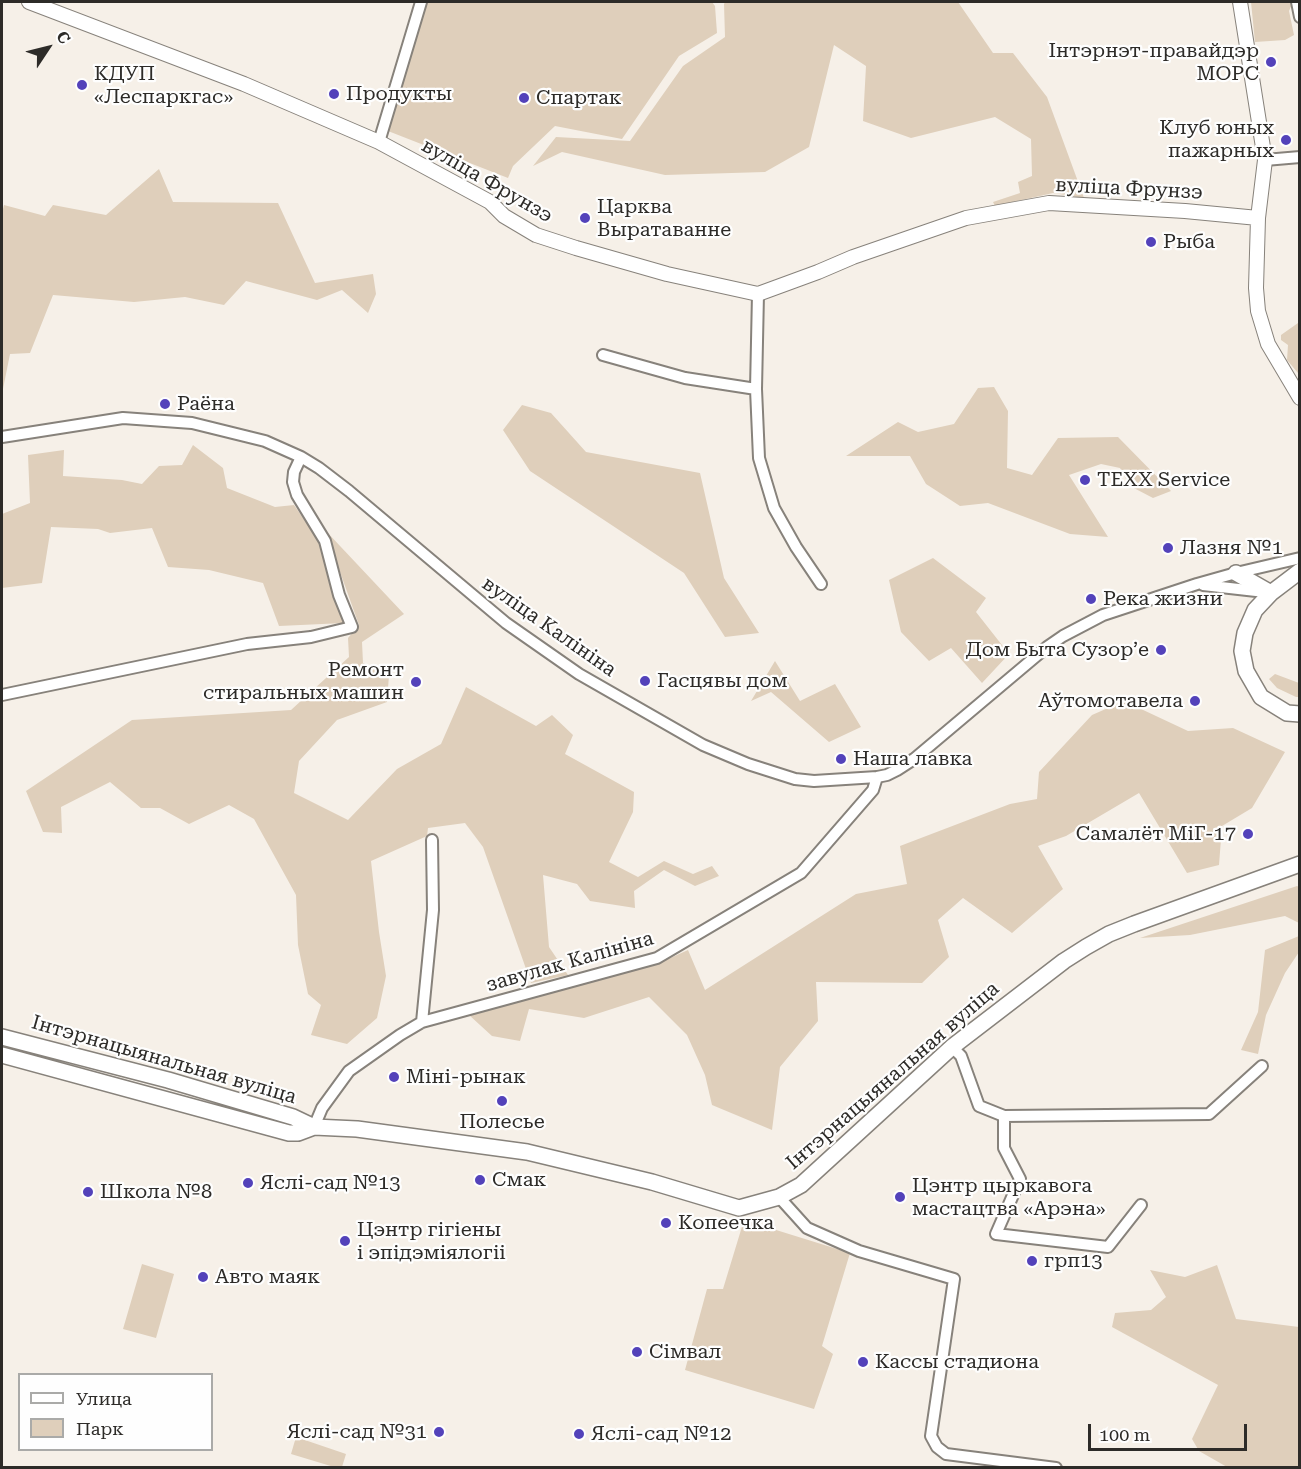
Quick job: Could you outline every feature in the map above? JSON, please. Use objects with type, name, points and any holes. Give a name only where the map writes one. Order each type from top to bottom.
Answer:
[{"type":"main road","points":[[1299,571],[1270,593],[1255,610],[1245,633],[1242,651],[1246,671],[1261,697],[1287,713],[1299,714]]},
{"type":"main road","points":[[1236,573],[1270,593]]},
{"type":"main road","name":"Інтэрнацыянальная вуліца","points":[[2,1037],[168,1080],[293,1117],[314,1127],[357,1129],[527,1152],[651,1182],[739,1208],[779,1197],[801,1185],[952,1047],[1086,946],[1109,934],[1299,864]]},
{"type":"main road","name":"Інтэрнацыянальная вуліца","points":[[2,1055],[289,1133],[298,1133],[314,1127]]},
{"type":"street","name":"вуліца Фрунзэ","points":[[29,2],[244,84],[379,142],[490,202],[504,216],[536,235],[667,274],[758,294],[853,257],[966,218],[1049,203],[1258,218]]},
{"type":"street","points":[[379,142],[422,2]]},
{"type":"street","points":[[1240,2],[1265,160],[1258,218],[1256,288],[1258,311],[1268,344],[1299,398]]},
{"type":"street","points":[[1297,2],[1299,17]]},
{"type":"street","points":[[1265,160],[1299,157]]},
{"type":"street","points":[[758,294],[756,389],[759,458],[774,508],[796,547],[821,584]]},
{"type":"street","points":[[603,355],[685,378],[756,389]]},
{"type":"street","name":"вуліца Калініна","points":[[2,437],[123,418],[192,423],[265,441],[302,457],[349,491],[506,623],[579,674],[703,745],[748,764],[795,779],[814,781],[887,775],[914,759],[1047,646],[1103,615],[1197,584],[1299,558]]},
{"type":"street","points":[[2,695],[247,644],[310,637],[352,627],[339,595],[325,541],[297,495],[293,482],[294,472],[302,457]]},
{"type":"street","points":[[1197,584],[1270,593]]},
{"type":"street","name":"завулак Калініна","points":[[314,1127],[322,1108],[349,1071],[422,1022],[657,958],[801,873],[873,790],[877,777]]},
{"type":"street","points":[[422,1022],[433,909],[432,840]]},
{"type":"street","points":[[952,1047],[961,1056],[979,1106],[1004,1116],[1209,1114],[1262,1066]]},
{"type":"street","points":[[1004,1116],[1004,1148],[1020,1179],[996,1234],[1108,1247],[1141,1205]]},
{"type":"street","points":[[779,1197],[807,1228],[859,1251],[954,1279],[931,1436],[937,1447],[946,1454],[1056,1467]]},
{"type":"green space","name":"Спартак","points":[[427,2],[712,2],[715,6],[717,33],[679,56],[622,139],[555,126],[513,166],[508,178],[388,131]]},
{"type":"green space","points":[[725,2],[958,2],[993,53],[1013,53],[1047,97],[1084,198],[1053,193],[995,206],[993,202],[1020,193],[1018,182],[1032,176],[1031,139],[995,117],[911,138],[863,121],[866,66],[834,45],[809,147],[765,172],[665,175],[562,152],[533,166],[556,137],[630,141],[683,66],[725,37]]},
{"type":"green space","points":[[1251,2],[1293,2],[1289,11],[1294,35],[1285,40],[1255,42]]},
{"type":"green space","points":[[159,169],[173,202],[278,203],[315,283],[373,274],[376,294],[368,313],[342,290],[317,300],[246,281],[224,305],[185,297],[134,302],[53,295],[30,353],[10,354],[2,394],[2,213],[4,205],[45,216],[53,205],[106,215]]},
{"type":"green space","points":[[1298,323],[1300,325],[1300,372],[1298,373],[1287,360],[1288,345],[1281,340],[1281,335]]},
{"type":"green space","points":[[994,387],[1008,411],[1007,468],[1032,475],[1058,438],[1118,437],[1171,491],[1153,498],[1130,486],[1120,468],[1101,464],[1069,475],[1108,537],[1070,534],[988,503],[960,506],[926,484],[910,456],[846,456],[898,422],[918,432],[954,424],[978,388]]},
{"type":"green space","points":[[522,405],[551,413],[586,452],[700,473],[724,578],[759,633],[725,637],[684,573],[530,471],[503,430]]},
{"type":"green space","points":[[193,445],[223,468],[227,488],[275,507],[294,505],[319,541],[344,623],[279,626],[263,583],[209,570],[168,567],[152,528],[110,533],[98,529],[51,527],[42,583],[2,588],[2,514],[30,503],[28,455],[64,450],[63,476],[122,480],[142,484],[159,466],[182,465]]},
{"type":"green space","points":[[325,530],[404,614],[362,642],[363,663],[389,675],[387,702],[337,720],[299,761],[294,793],[348,820],[397,769],[441,744],[466,687],[536,726],[552,715],[573,735],[565,754],[634,792],[633,812],[609,862],[638,877],[664,861],[693,874],[712,866],[719,876],[695,886],[664,870],[634,891],[635,908],[590,901],[577,884],[543,875],[549,947],[568,975],[531,983],[483,847],[465,823],[428,828],[427,836],[371,861],[386,976],[377,1018],[347,1044],[311,1035],[321,1005],[308,994],[298,945],[296,895],[254,819],[229,805],[189,824],[160,808],[141,808],[110,782],[61,807],[62,833],[43,832],[26,791],[132,720],[291,710],[349,657],[348,638],[359,625]]},
{"type":"green space","points":[[933,558],[986,598],[976,612],[1009,654],[982,683],[951,648],[929,661],[901,632],[889,580]]},
{"type":"green space","points":[[775,661],[800,701],[835,684],[861,727],[829,742],[771,692],[751,701]]},
{"type":"green space","points":[[1275,674],[1299,683],[1299,697],[1277,688],[1269,679]]},
{"type":"green space","points":[[1124,701],[1188,731],[1233,728],[1285,752],[1252,808],[1222,826],[1219,865],[1187,873],[1139,793],[1066,836],[1038,846],[1063,889],[1012,933],[963,898],[938,920],[949,957],[922,983],[816,982],[818,1021],[780,1067],[772,1130],[712,1105],[705,1075],[687,1035],[649,997],[584,1018],[529,1009],[520,1041],[492,1036],[469,1015],[657,964],[688,950],[705,990],[856,894],[907,884],[900,846],[1010,804],[1037,799],[1039,772],[1092,715]]},
{"type":"green space","points":[[1299,887],[1299,923],[1285,916],[1190,935],[1140,938]]},
{"type":"green space","points":[[1299,936],[1299,952],[1285,973],[1266,1015],[1258,1054],[1241,1050],[1258,1012],[1265,950]]},
{"type":"green space","points":[[744,1220],[850,1253],[822,1346],[833,1354],[814,1409],[685,1370],[707,1289],[723,1289]]},
{"type":"green space","points":[[142,1264],[174,1274],[156,1338],[123,1329]]},
{"type":"green space","points":[[1217,1265],[1236,1319],[1299,1327],[1299,1467],[1227,1467],[1199,1451],[1192,1439],[1218,1385],[1112,1327],[1115,1313],[1151,1310],[1166,1297],[1150,1270],[1185,1277]]},
{"type":"green space","points":[[296,1437],[346,1454],[342,1467],[334,1467],[291,1454]]},
{"type":"place","name":"Інтэрнэт-правайдэр МОРС","points":[[1271,62]]},
{"type":"place","name":"КДУП «Леспаркгас»","points":[[82,85]]},
{"type":"place","name":"Продукты","points":[[334,94]]},
{"type":"place","name":"Спартак","points":[[524,98]]},
{"type":"place","name":"Клуб юных пажарных","points":[[1286,140]]},
{"type":"place","name":"Царква Выратаванне","points":[[585,218]]},
{"type":"place","name":"Рыба","points":[[1151,242]]},
{"type":"place","name":"Раёна","points":[[165,404]]},
{"type":"place","name":"TEXX Service","points":[[1085,480]]},
{"type":"place","name":"Лазня №1","points":[[1168,548]]},
{"type":"place","name":"Река жизни","points":[[1091,599]]},
{"type":"place","name":"Дом Быта Сузорʼе","points":[[1161,650]]},
{"type":"place","name":"Гасцявы дом","points":[[645,681]]},
{"type":"place","name":"Ремонт стиральных машин","points":[[416,682]]},
{"type":"place","name":"Аўтомотавела","points":[[1195,701]]},
{"type":"place","name":"Наша лавка","points":[[841,759]]},
{"type":"place","name":"Самалёт МіГ-17","points":[[1248,834]]},
{"type":"place","name":"Міні-рынак","points":[[394,1077]]},
{"type":"place","name":"Полесье","points":[[502,1101]]},
{"type":"place","name":"Смак","points":[[480,1180]]},
{"type":"place","name":"Яслі-сад №13","points":[[248,1183]]},
{"type":"place","name":"Школа №8","points":[[88,1192]]},
{"type":"place","name":"Цэнтр цыркавога мастацтва «Арэна»","points":[[900,1197]]},
{"type":"place","name":"Копеечка","points":[[666,1223]]},
{"type":"place","name":"Цэнтр гігіены і эпідэміялогіі","points":[[345,1241]]},
{"type":"place","name":"грп13","points":[[1032,1261]]},
{"type":"place","name":"Авто маяк","points":[[203,1277]]},
{"type":"place","name":"Сімвал","points":[[637,1352]]},
{"type":"place","name":"Кассы стадиона","points":[[863,1362]]},
{"type":"place","name":"Яслі-сад №31","points":[[439,1432]]},
{"type":"place","name":"Яслі-сад №12","points":[[579,1434]]}]
